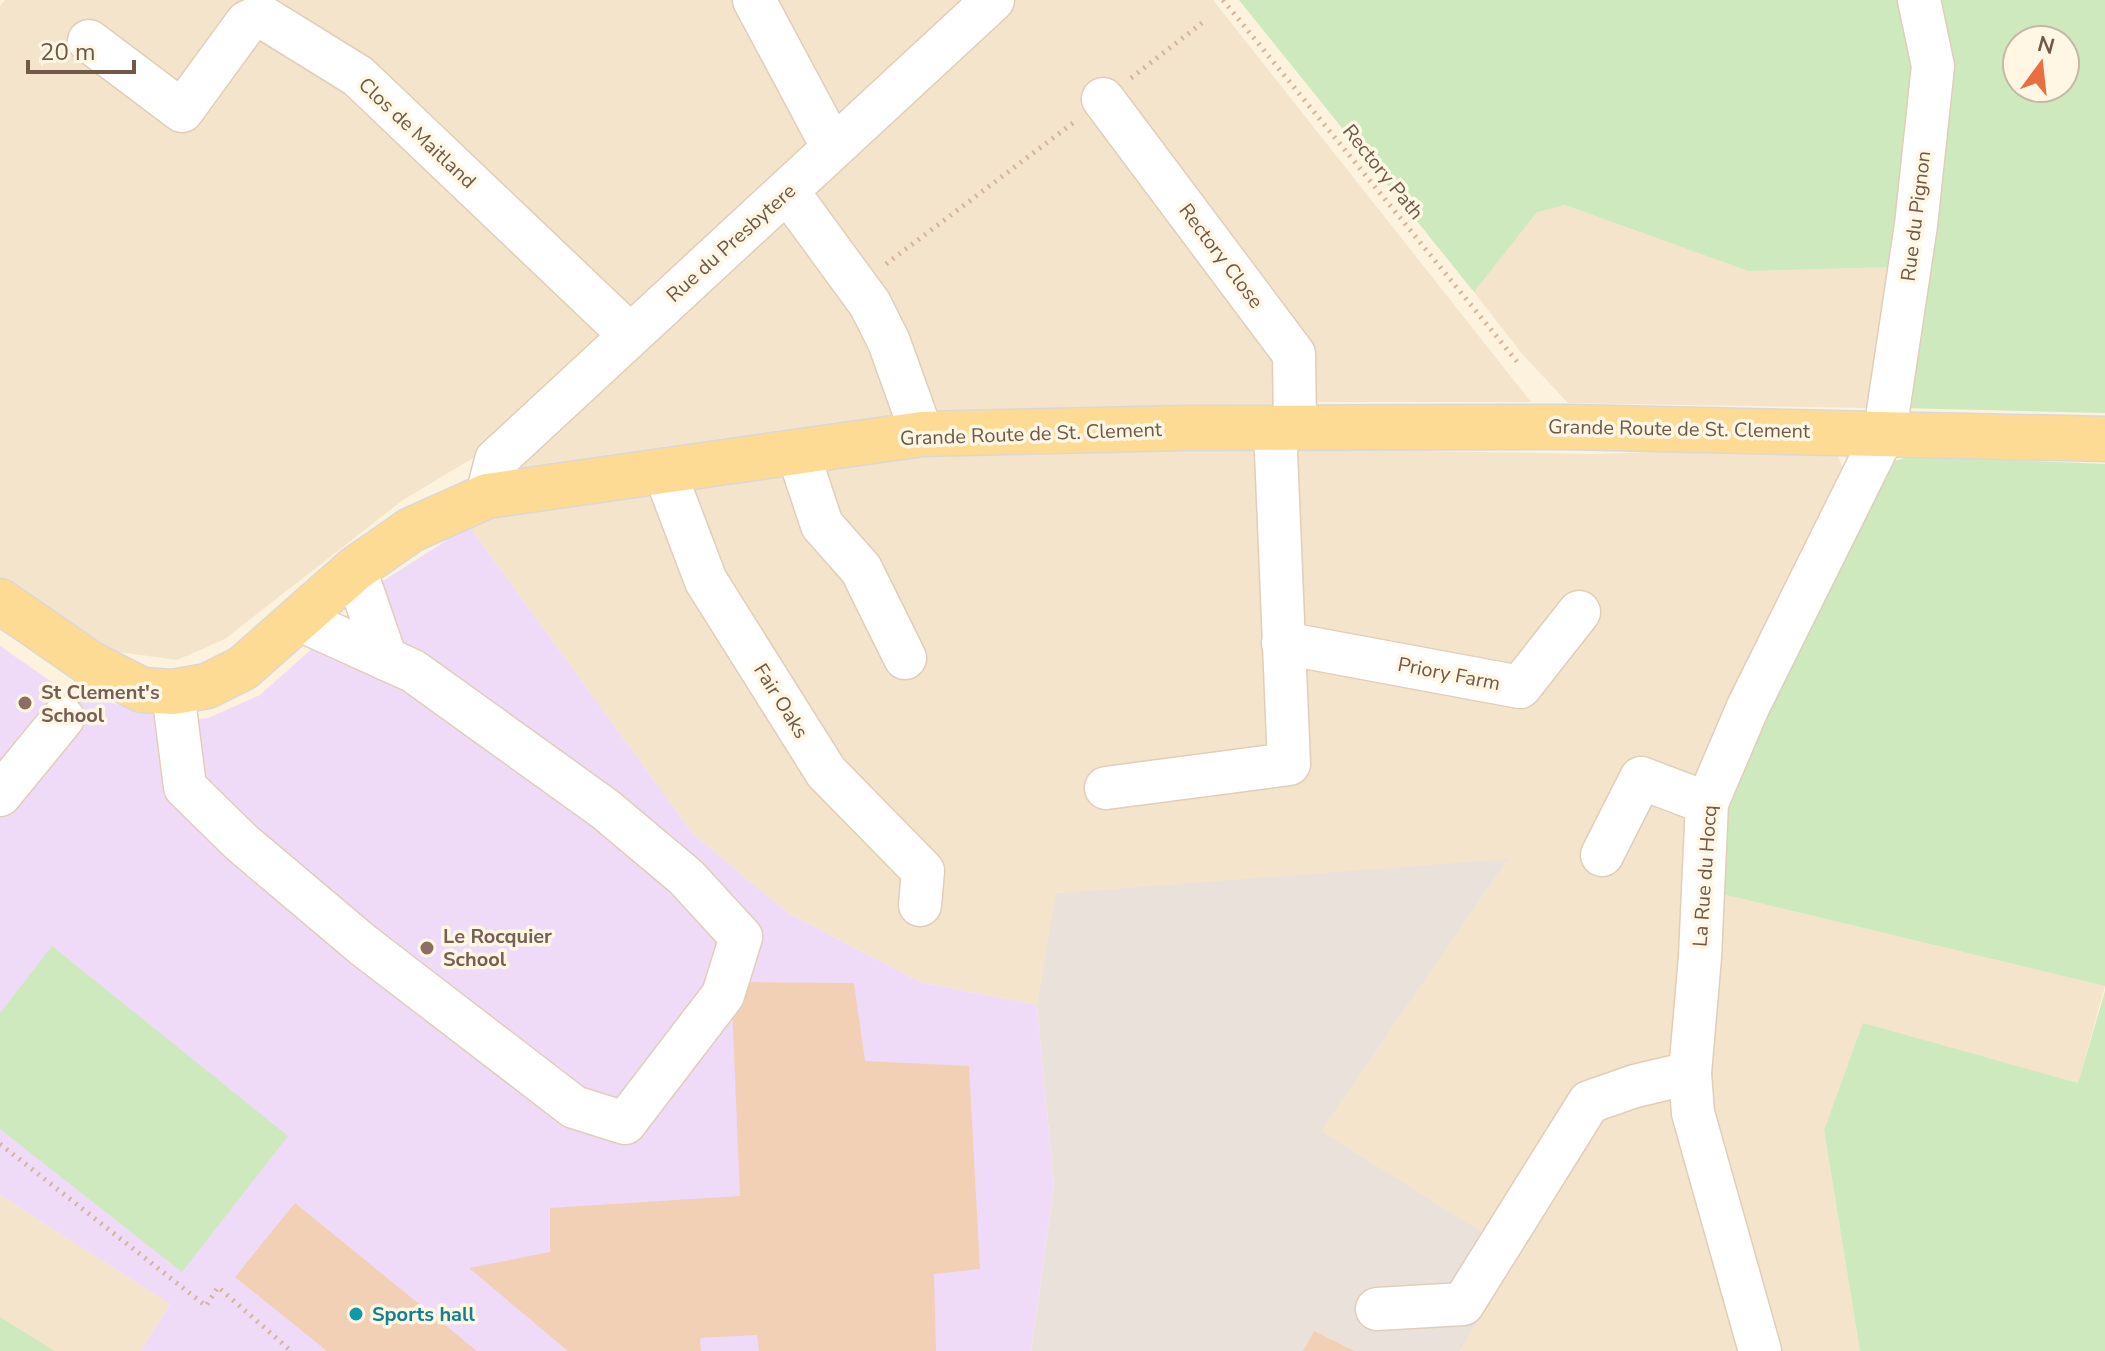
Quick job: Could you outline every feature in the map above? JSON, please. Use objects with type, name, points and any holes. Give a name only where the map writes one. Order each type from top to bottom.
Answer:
[{"type":"main road","name":"Grande Route de St. Clement","points":[[0,601],[91,664],[142,690],[173,692],[207,686],[243,668],[355,569],[411,530],[487,496],[922,434],[1285,428],[1885,431],[2105,439]]},
{"type":"street","points":[[754,0],[832,146]]},
{"type":"street","name":"Rue du Presbytere","points":[[487,496],[496,460],[993,0]]},
{"type":"street","name":"Rue du Pignon","points":[[1885,431],[1916,225],[1933,66],[1919,0]]},
{"type":"street","name":"Clos de Maitland","points":[[89,41],[182,111],[247,22],[261,16],[358,76],[630,335]]},
{"type":"street","name":"Rectory Close","points":[[1103,99],[1294,354],[1285,428]]},
{"type":"street","points":[[788,192],[857,287],[889,342],[922,434]]},
{"type":"street","points":[[1106,788],[1289,764],[1283,643],[1285,428]]},
{"type":"street","name":"La Rue du Hocq","points":[[1760,1351],[1693,1113],[1690,1073],[1700,957],[1707,803],[1748,707],[1885,431]]},
{"type":"street","points":[[798,453],[822,525],[861,569],[905,658]]},
{"type":"street","name":"Fair Oaks","points":[[665,473],[706,581],[826,772],[923,871],[920,905]]},
{"type":"street","points":[[355,569],[386,659]]},
{"type":"street","name":"Priory Farm","points":[[1283,643],[1520,687],[1579,612]]},
{"type":"street","points":[[173,692],[185,787],[241,842],[363,945],[574,1107],[625,1123],[723,995],[741,937],[686,877],[605,809],[413,671],[298,619]]},
{"type":"street","points":[[0,795],[63,718]]},
{"type":"street","points":[[1602,855],[1641,778],[1707,803]]},
{"type":"street","points":[[1377,1309],[1463,1304],[1589,1102],[1635,1086],[1690,1073]]},
{"type":"path","name":"Rectory Path","points":[[1223,0],[1519,364]]},
{"type":"path","points":[[857,287],[1202,23]]},
{"type":"path","points":[[0,1144],[206,1306],[218,1287],[291,1351]]},
{"type":"shaded area","points":[[5,0],[965,0],[904,53],[824,135],[478,455],[403,500],[225,639],[177,660],[112,651],[0,577],[0,6]]},
{"type":"shaded area","points":[[1014,0],[1213,0],[1531,402],[1329,402],[929,414],[821,218],[812,184],[821,172]]},
{"type":"shaded area","points":[[1565,205],[1748,271],[1896,267],[1868,408],[1568,403],[1523,355],[1474,292],[1537,211]]},
{"type":"shaded area","points":[[784,211],[855,299],[911,419],[517,472],[518,460]]},
{"type":"shaded area","points":[[1834,446],[1842,466],[1754,664],[1683,1058],[1751,1351],[1460,1351],[1516,1259],[1501,1244],[1320,1132],[1507,860],[1057,893],[1037,1005],[920,982],[788,913],[693,834],[469,526],[502,513],[910,451],[1240,448],[1595,454]]},
{"type":"shaded area","name":"Le Rocquier School","points":[[469,526],[693,834],[788,913],[920,982],[1037,1005],[1054,1186],[1031,1351],[141,1351],[170,1304],[0,1195],[0,646],[62,689],[177,721],[208,718],[260,695],[344,620],[361,595]]},
{"type":"shaded area","points":[[1508,859],[1321,1131],[1501,1244],[1516,1259],[1460,1351],[1031,1351],[1054,1186],[1037,1005],[1056,893]]},
{"type":"shaded area","points":[[1722,894],[2105,986],[2078,1083],[1863,1024],[1824,1130],[1860,1351],[1775,1351],[1700,1083]]},
{"type":"shaded area","points":[[0,1195],[170,1304],[141,1351],[55,1351],[0,1317]]},
{"type":"green space","points":[[1239,0],[1906,0],[1916,39],[1896,267],[1748,271],[1565,205],[1537,212],[1474,292]]},
{"type":"green space","points":[[1935,0],[2105,0],[2105,413],[1901,408]]},
{"type":"green space","points":[[1912,456],[2105,464],[2105,986],[1722,894],[1724,805],[1888,463]]},
{"type":"green space","points":[[52,946],[288,1136],[182,1272],[0,1129],[0,1013]]},
{"type":"green space","points":[[2105,991],[2105,1351],[1860,1351],[1824,1130],[1863,1023],[2078,1083]]},
{"type":"green space","points":[[0,1317],[55,1351],[0,1351]]},
{"type":"building","points":[[731,982],[854,983],[865,1061],[969,1066],[980,1269],[934,1274],[936,1351],[759,1351],[757,1335],[700,1338],[701,1351],[568,1351],[469,1268],[550,1252],[550,1208],[740,1196]]},
{"type":"building","name":"Sports hall","points":[[295,1203],[477,1351],[327,1351],[235,1277]]},
{"type":"building","points":[[1314,1331],[1354,1351],[1303,1351]]},
{"type":"place","name":"St Clement's School","points":[[25,703]]},
{"type":"place","name":"Le Rocquier School","points":[[427,948]]},
{"type":"place","name":"Sports hall","points":[[356,1314]]}]
